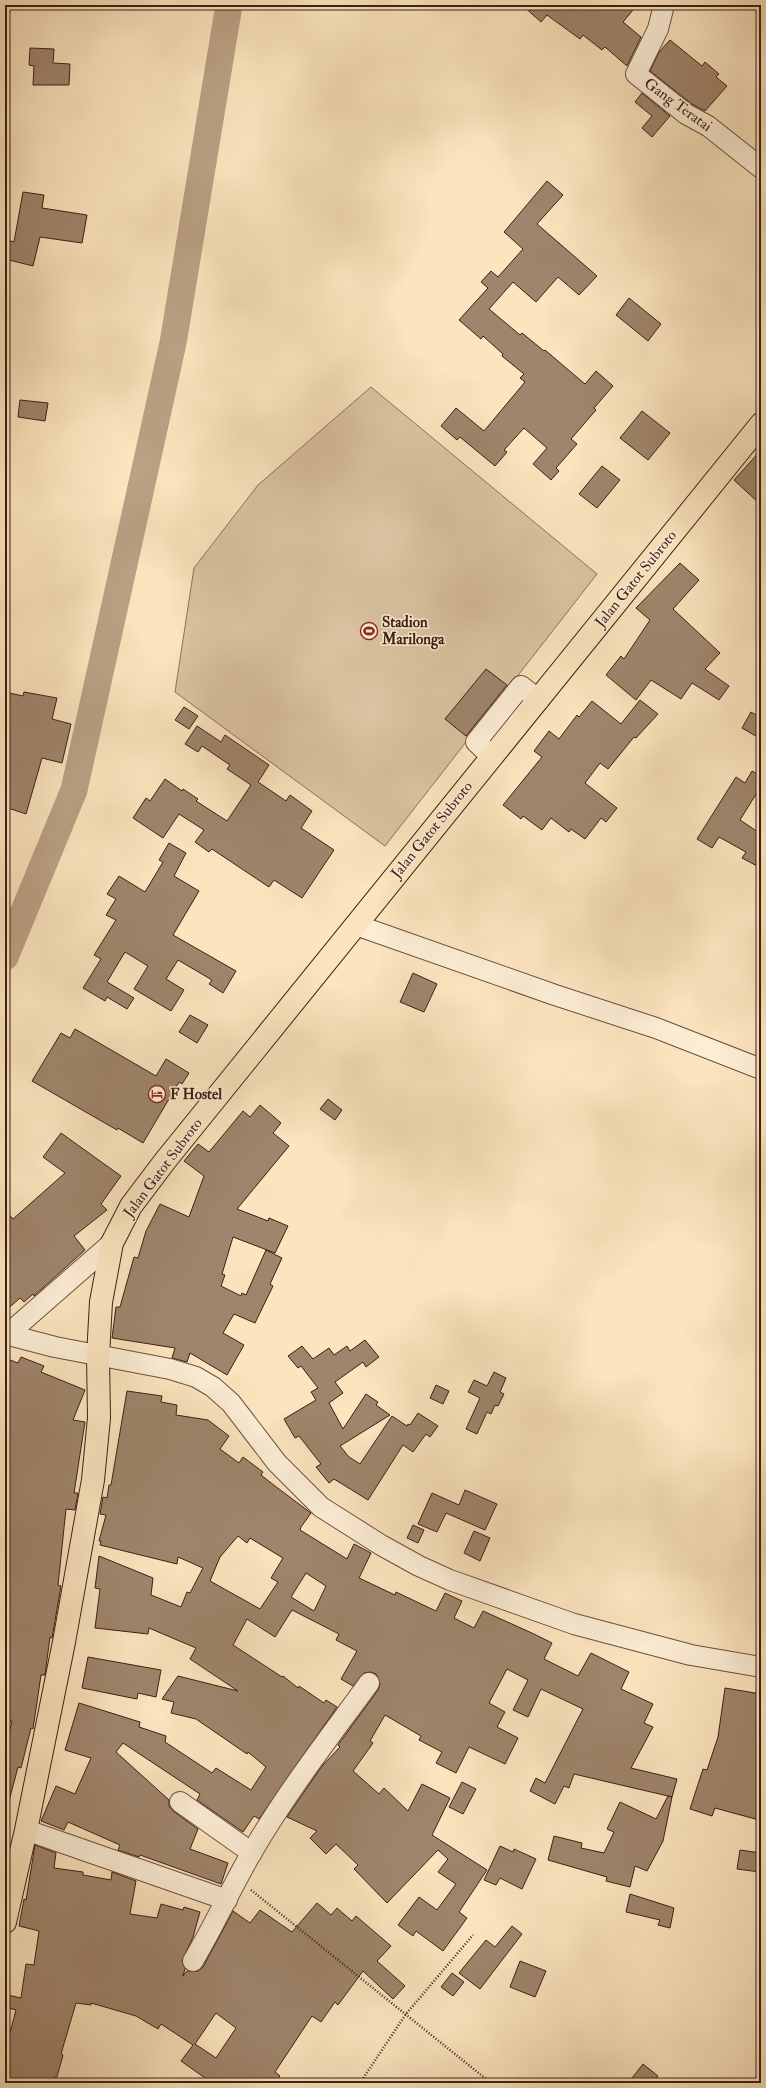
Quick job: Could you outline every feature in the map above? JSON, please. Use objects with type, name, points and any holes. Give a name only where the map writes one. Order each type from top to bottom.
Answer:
[{"type":"highway","name":"Jalan Gatot Subroto","points":[[5,1922],[26,1830],[64,1642],[93,1480],[99,1418],[98,1356],[101,1302],[112,1243],[131,1206],[165,1161],[761,424]]},
{"type":"street","name":"Gang Teratai","points":[[664,5],[658,29],[636,74],[686,114],[708,126],[761,168]]},
{"type":"street","points":[[356,925],[555,995],[656,1028],[761,1069]]},
{"type":"street","points":[[7,1334],[112,1243]]},
{"type":"street","points":[[7,1334],[55,1347],[170,1369],[196,1377],[214,1387],[231,1403],[277,1462],[321,1507],[419,1566],[457,1583],[574,1624],[691,1655],[761,1667]]},
{"type":"street","points":[[192,1961],[252,1853],[286,1798],[369,1683]]},
{"type":"street","points":[[180,1802],[252,1853]]},
{"type":"street","points":[[26,1830],[227,1900]]},
{"type":"path","points":[[238,1880],[491,2083]]},
{"type":"path","points":[[360,2083],[406,2014],[473,1935]]},
{"type":"shaded area","name":"Stadion Marilonga","points":[[371,387],[597,574],[385,846],[175,692],[194,568],[258,485]]},
{"type":"building","points":[[522,5],[637,5],[623,22],[641,37],[627,66],[605,47],[602,50],[583,35],[580,39],[547,15],[541,22]]},
{"type":"building","points":[[670,40],[702,66],[705,62],[719,74],[716,77],[727,86],[705,111],[692,104],[650,71],[659,52]]},
{"type":"building","points":[[30,48],[54,49],[53,63],[70,64],[69,85],[33,85],[34,66],[29,65]]},
{"type":"building","points":[[642,93],[670,116],[652,137],[642,128],[652,116],[635,102]]},
{"type":"building","points":[[547,181],[563,195],[537,224],[597,276],[579,295],[558,277],[536,302],[513,282],[489,309],[520,335],[522,333],[544,351],[545,350],[585,384],[596,371],[613,386],[594,408],[596,410],[571,439],[577,444],[556,468],[559,471],[551,480],[533,464],[547,448],[524,428],[504,450],[507,452],[495,466],[460,437],[457,440],[441,426],[456,408],[484,431],[525,382],[520,378],[524,374],[502,356],[503,354],[483,336],[481,339],[459,320],[488,288],[481,282],[491,271],[498,277],[523,249],[504,232]]},
{"type":"building","points":[[23,192],[44,195],[42,208],[87,215],[82,243],[40,237],[33,266],[5,259],[8,240],[14,242]]},
{"type":"building","points":[[629,298],[661,324],[648,341],[616,315]]},
{"type":"building","points":[[20,400],[48,403],[45,421],[18,417]]},
{"type":"building","points":[[642,411],[670,433],[648,460],[620,438]]},
{"type":"building","points":[[761,450],[761,505],[734,480]]},
{"type":"building","points":[[602,466],[620,480],[597,508],[579,494]]},
{"type":"building","points":[[680,563],[699,580],[673,609],[720,653],[705,669],[729,686],[719,700],[692,683],[681,699],[651,680],[636,700],[606,675],[621,656],[624,659],[650,620],[636,608]]},
{"type":"building","points":[[486,669],[507,685],[466,736],[445,719]]},
{"type":"building","points":[[5,692],[23,696],[24,692],[57,698],[52,719],[71,724],[62,763],[42,758],[26,814],[5,807]]},
{"type":"building","points":[[640,700],[658,714],[636,738],[634,737],[608,769],[600,763],[585,783],[617,808],[606,822],[601,818],[585,839],[571,829],[569,832],[551,818],[542,830],[523,816],[521,819],[503,805],[542,757],[534,751],[549,731],[559,739],[577,715],[579,717],[592,701],[621,724]]},
{"type":"building","points":[[184,707],[198,716],[189,729],[175,720]]},
{"type":"building","points":[[751,712],[761,718],[761,739],[742,728]]},
{"type":"building","points":[[197,726],[221,742],[225,735],[269,765],[258,782],[286,801],[290,795],[312,811],[301,828],[334,850],[302,898],[274,880],[269,887],[212,849],[209,852],[195,842],[204,830],[179,814],[163,838],[133,818],[146,798],[150,801],[165,779],[182,791],[183,789],[198,799],[196,801],[227,821],[251,785],[227,769],[230,765],[202,746],[198,752],[185,744]]},
{"type":"building","points":[[752,771],[761,776],[761,786],[740,820],[761,834],[761,868],[742,858],[746,852],[719,837],[712,848],[697,839],[736,777],[745,783]]},
{"type":"building","points":[[169,843],[186,853],[174,876],[199,891],[173,935],[236,971],[223,993],[209,984],[212,980],[178,960],[166,979],[184,990],[171,1011],[134,989],[148,966],[125,952],[107,982],[134,998],[127,1009],[107,997],[105,1001],[83,988],[101,959],[94,955],[116,920],[106,915],[116,899],[107,894],[119,876],[145,892],[163,862],[159,860]]},
{"type":"building","points":[[413,973],[437,984],[424,1012],[400,1002]]},
{"type":"building","points":[[190,1015],[208,1025],[197,1043],[179,1032]]},
{"type":"building","points":[[75,1029],[156,1076],[166,1059],[189,1073],[182,1084],[179,1082],[143,1143],[118,1128],[117,1130],[32,1081],[61,1033],[70,1038]]},
{"type":"building","points":[[328,1099],[342,1110],[335,1120],[320,1109]]},
{"type":"building","points":[[260,1105],[281,1123],[273,1133],[289,1146],[237,1209],[268,1221],[269,1218],[288,1226],[275,1253],[233,1237],[222,1274],[225,1275],[221,1286],[241,1296],[242,1293],[246,1295],[266,1250],[282,1258],[270,1284],[273,1286],[255,1323],[234,1314],[223,1333],[244,1345],[227,1375],[190,1353],[187,1362],[172,1358],[175,1348],[112,1338],[116,1307],[120,1307],[134,1257],[138,1258],[146,1231],[160,1204],[189,1217],[204,1176],[184,1161],[198,1144],[209,1152],[243,1111],[250,1117]]},
{"type":"building","points":[[61,1133],[121,1176],[101,1204],[107,1210],[74,1236],[85,1250],[34,1296],[33,1294],[24,1302],[20,1298],[5,1311],[5,1210],[13,1219],[65,1173],[43,1157]]},
{"type":"building","points":[[365,1340],[379,1357],[366,1367],[363,1362],[335,1382],[343,1393],[329,1403],[343,1429],[366,1394],[378,1402],[376,1405],[390,1415],[340,1446],[349,1457],[360,1464],[392,1416],[407,1426],[408,1424],[410,1425],[418,1413],[438,1426],[430,1437],[426,1434],[413,1452],[403,1445],[368,1500],[334,1479],[329,1483],[316,1467],[321,1464],[299,1436],[295,1438],[284,1419],[316,1400],[311,1392],[318,1388],[301,1366],[298,1368],[288,1356],[302,1346],[313,1359],[329,1348],[334,1355],[347,1346],[350,1351]]},
{"type":"building","points":[[21,1357],[44,1366],[41,1372],[85,1390],[73,1420],[85,1422],[74,1493],[78,1493],[75,1510],[66,1509],[58,1585],[61,1586],[52,1638],[50,1637],[45,1675],[41,1675],[33,1729],[31,1728],[21,1768],[18,1767],[9,1801],[5,1800],[5,1750],[12,1721],[5,1720],[5,1358],[18,1363]]},
{"type":"building","points":[[494,1372],[506,1378],[500,1392],[504,1394],[498,1406],[495,1405],[491,1414],[487,1412],[477,1434],[466,1429],[480,1398],[468,1392],[474,1380],[487,1386]]},
{"type":"building","points":[[436,1385],[449,1391],[443,1404],[430,1398]]},
{"type":"building","points":[[127,1391],[162,1396],[161,1402],[177,1405],[176,1415],[208,1420],[229,1436],[220,1449],[239,1463],[243,1457],[263,1472],[261,1475],[311,1513],[300,1530],[347,1559],[354,1544],[371,1553],[359,1578],[395,1595],[396,1592],[436,1611],[445,1593],[462,1601],[454,1618],[474,1628],[483,1611],[534,1634],[552,1643],[544,1659],[578,1676],[591,1653],[629,1672],[621,1689],[653,1704],[644,1723],[653,1727],[631,1768],[677,1779],[663,1841],[647,1871],[635,1866],[630,1887],[606,1881],[607,1877],[548,1860],[554,1836],[582,1843],[581,1848],[604,1853],[614,1832],[607,1829],[620,1802],[656,1819],[668,1796],[574,1774],[569,1788],[564,1786],[555,1804],[530,1791],[536,1778],[545,1783],[583,1709],[541,1689],[528,1717],[513,1710],[528,1680],[507,1669],[489,1703],[505,1712],[497,1727],[518,1738],[505,1764],[469,1747],[456,1773],[436,1763],[442,1752],[419,1740],[421,1736],[385,1715],[370,1741],[373,1743],[353,1771],[379,1794],[384,1788],[408,1811],[422,1784],[450,1798],[432,1835],[487,1870],[459,1912],[467,1918],[443,1951],[416,1931],[413,1936],[398,1925],[419,1897],[437,1910],[456,1884],[438,1872],[448,1859],[438,1850],[387,1903],[354,1869],[358,1865],[336,1844],[326,1854],[310,1838],[317,1831],[287,1817],[322,1766],[340,1747],[338,1745],[378,1690],[380,1684],[376,1674],[371,1672],[364,1673],[353,1686],[341,1679],[357,1651],[336,1640],[339,1634],[292,1610],[275,1637],[247,1619],[233,1645],[282,1677],[283,1676],[298,1688],[299,1686],[324,1703],[326,1700],[337,1707],[259,1819],[254,1816],[243,1832],[197,1800],[200,1794],[123,1743],[116,1752],[169,1800],[169,1806],[173,1811],[198,1829],[190,1849],[228,1863],[221,1884],[140,1855],[139,1857],[118,1850],[120,1845],[68,1822],[64,1830],[41,1821],[56,1786],[75,1794],[91,1758],[65,1750],[79,1703],[140,1722],[139,1727],[166,1736],[165,1742],[212,1773],[216,1768],[251,1790],[266,1767],[248,1752],[247,1754],[196,1719],[171,1713],[174,1702],[162,1699],[178,1676],[238,1691],[190,1659],[196,1648],[149,1628],[148,1634],[95,1628],[100,1589],[95,1588],[99,1556],[153,1578],[151,1595],[181,1607],[187,1592],[190,1593],[203,1568],[178,1557],[177,1564],[100,1545],[101,1541],[99,1541],[106,1515],[100,1514],[103,1497],[107,1498],[109,1485],[111,1485]],"holes":[[[238,1536],[247,1543],[250,1538],[283,1558],[271,1578],[278,1582],[260,1609],[210,1581],[220,1557]],[[306,1573],[326,1586],[314,1611],[291,1597]]]},
{"type":"building","points":[[465,1490],[497,1504],[485,1530],[446,1513],[437,1532],[418,1524],[432,1493],[459,1505]]},
{"type":"building","points":[[413,1525],[424,1530],[418,1543],[407,1538]]},
{"type":"building","points":[[474,1531],[490,1538],[480,1561],[464,1553]]},
{"type":"building","points":[[88,1657],[161,1670],[156,1697],[138,1693],[137,1699],[82,1688]]},
{"type":"building","points":[[725,1688],[761,1694],[761,1813],[759,1820],[715,1808],[712,1816],[690,1809],[703,1769],[707,1770],[718,1737]]},
{"type":"building","points":[[462,1782],[476,1789],[463,1814],[449,1807]]},
{"type":"building","points":[[35,1845],[56,1853],[54,1868],[83,1872],[83,1875],[111,1880],[112,1872],[136,1881],[130,1914],[157,1918],[161,1904],[183,1910],[184,1907],[200,1912],[193,1937],[182,1961],[185,1969],[183,1976],[187,1971],[198,1971],[203,1967],[233,1911],[250,1923],[260,1910],[292,1932],[317,1903],[331,1915],[337,1908],[352,1921],[356,1916],[391,1946],[377,1961],[405,1986],[393,1999],[363,1971],[338,2005],[335,2002],[321,2022],[312,2016],[275,2072],[280,2076],[275,2083],[212,2083],[181,2061],[193,2045],[161,2024],[158,2029],[136,2016],[91,2003],[91,2005],[76,2003],[61,2054],[63,2055],[57,2077],[55,2077],[53,2083],[5,2083],[5,2043],[7,2044],[16,2010],[5,2007],[8,1995],[21,1998],[26,1964],[34,1965],[39,1931],[19,1926],[24,1899],[26,1900]],"holes":[[[216,2013],[236,2028],[216,2058],[195,2044]]]},
{"type":"building","points":[[500,1846],[513,1852],[514,1849],[536,1859],[522,1889],[500,1878],[496,1885],[484,1880]]},
{"type":"building","points":[[740,1850],[761,1853],[760,1872],[737,1869]]},
{"type":"building","points":[[630,1894],[674,1908],[670,1928],[658,1925],[660,1920],[626,1912]]},
{"type":"building","points":[[512,1926],[522,1934],[480,1989],[459,1973],[486,1940],[495,1947]]},
{"type":"building","points":[[520,1961],[546,1971],[535,1997],[510,1987]]},
{"type":"building","points":[[452,1973],[464,1982],[453,1996],[441,1987]]},
{"type":"building","points":[[643,2064],[658,2076],[653,2083],[628,2083]]},
{"type":"waterway","points":[[5,957],[74,790],[173,343],[229,5]]},
{"type":"place","name":"Stadion Marilonga","points":[[369,631]]},
{"type":"place","name":"F Hostel","points":[[157,1094]]}]
